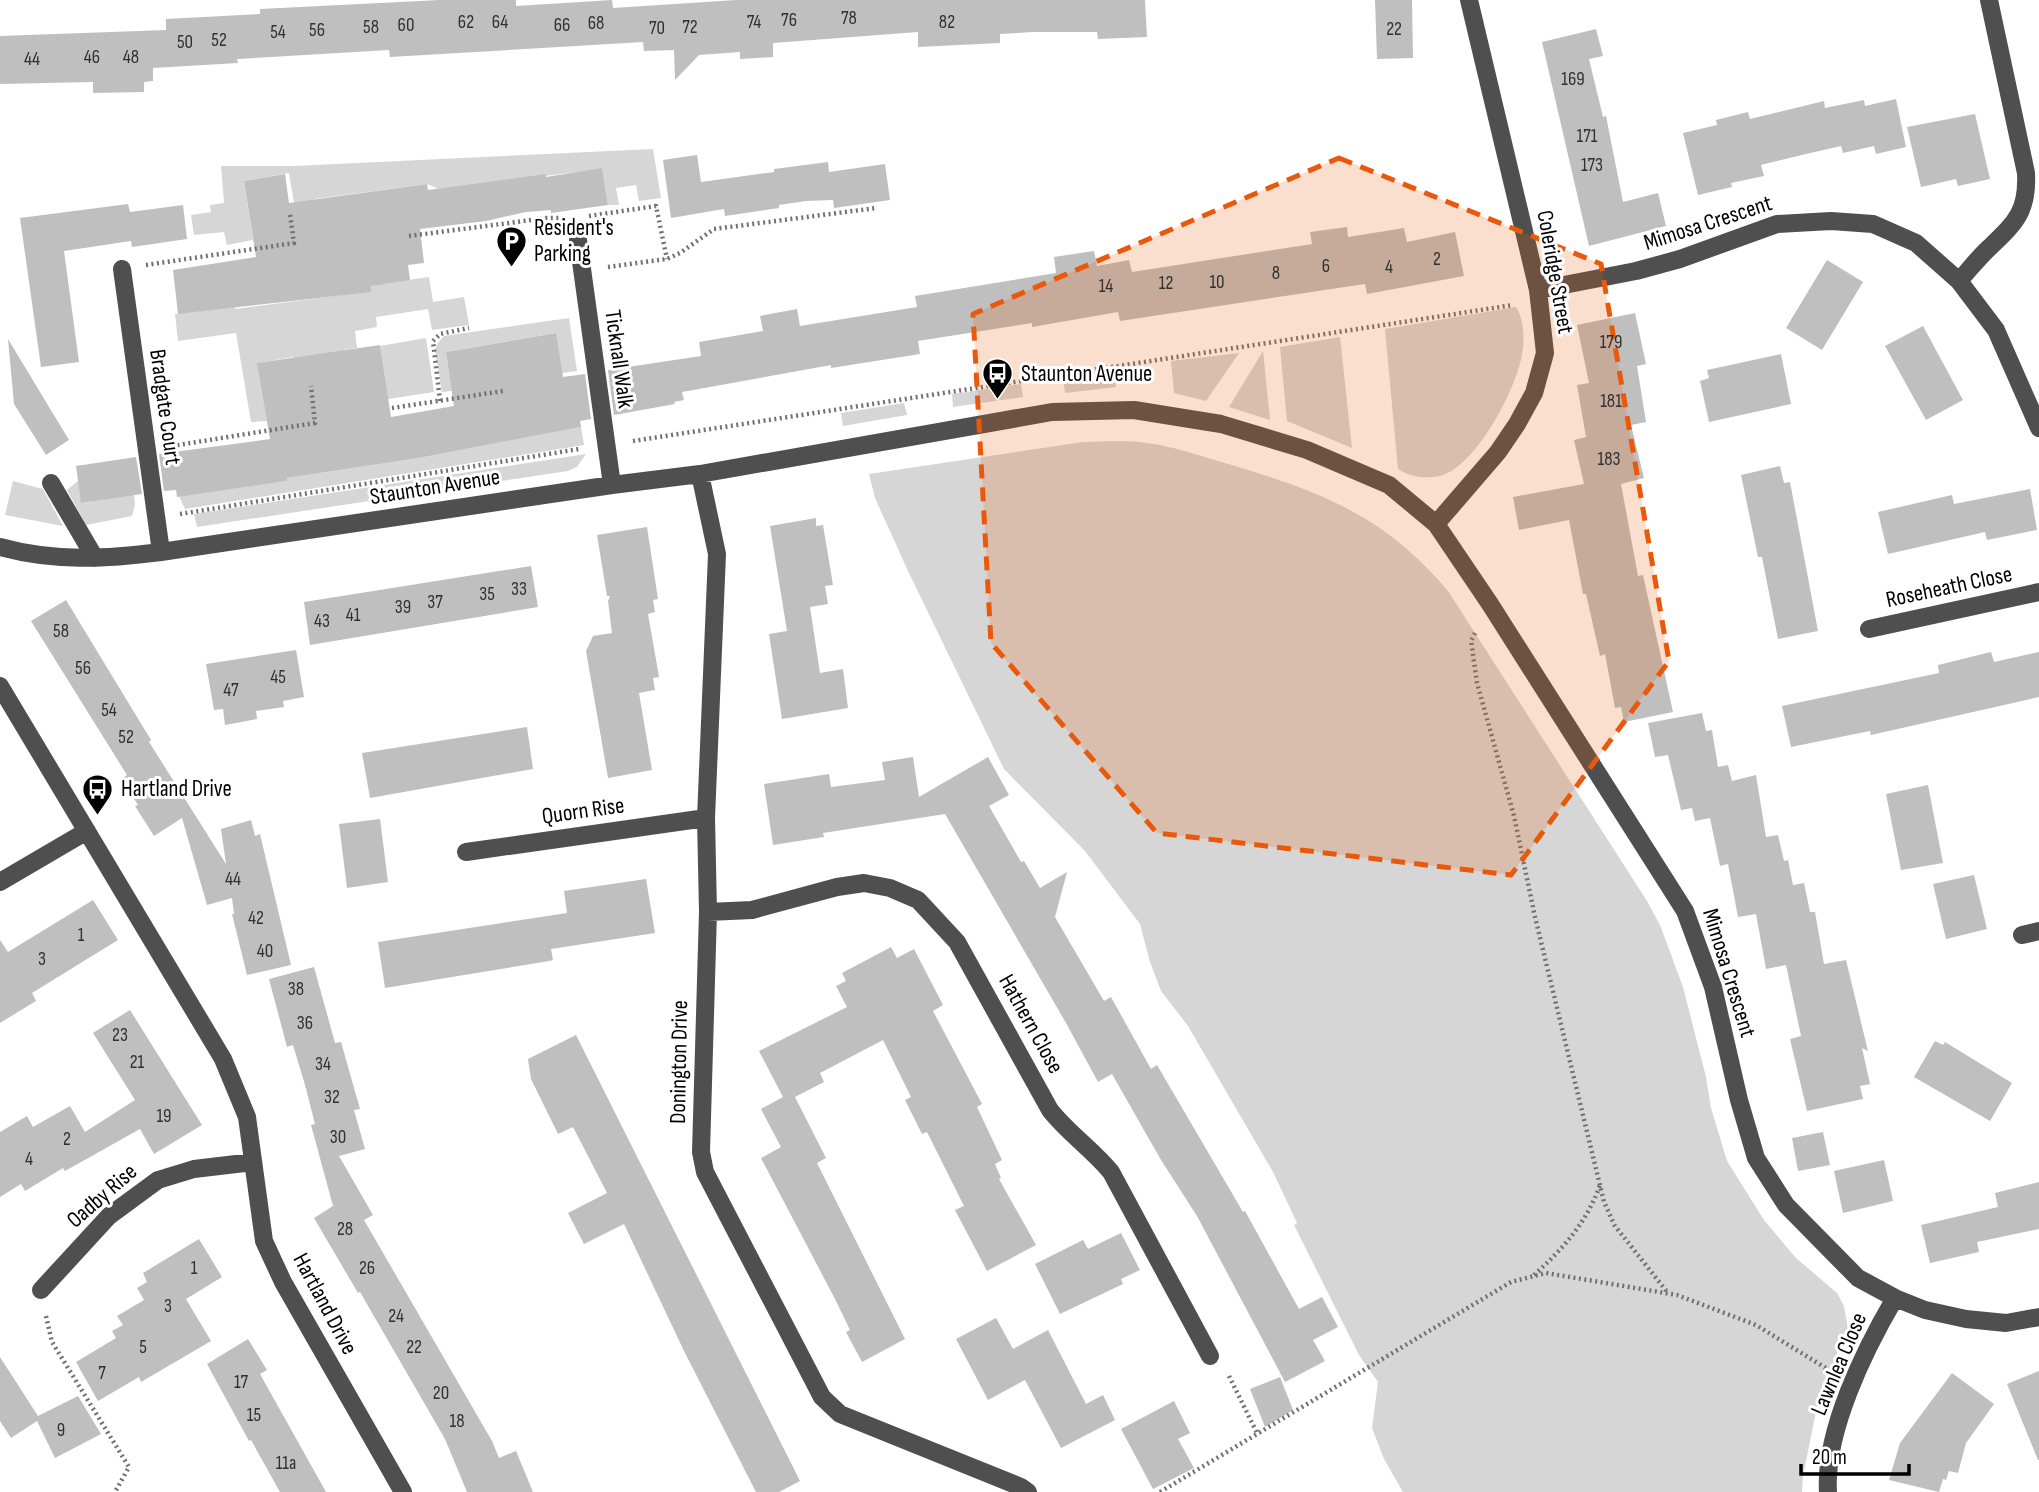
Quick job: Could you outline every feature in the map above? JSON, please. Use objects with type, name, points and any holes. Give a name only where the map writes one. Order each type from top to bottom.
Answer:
[{"type":"street","name":"Coleridge Street","points":[[1436,524],[1498,452],[1534,393],[1545,353],[1539,295],[1469,0]]},
{"type":"street","points":[[1959,281],[2011,228],[2022,211],[2027,193],[2026,173],[1989,0]]},
{"type":"street","name":"Mimosa Crescent","points":[[1539,295],[1680,259],[1777,224],[1802,221],[1873,224],[1916,243],[1959,281],[1996,330],[2039,428]]},
{"type":"street","name":"Ticknall Walk","points":[[578,240],[612,485]]},
{"type":"street","name":"Bradgate Court","points":[[122,269],[161,552]]},
{"type":"street","name":"Staunton Avenue","points":[[0,547],[29,555],[95,558],[161,552],[700,474],[1052,412],[1134,410],[1221,424],[1307,450],[1389,485],[1436,524]]},
{"type":"street","name":"Donington Drive","points":[[700,474],[716,554],[706,818],[708,912],[701,1152],[705,1172],[822,1397],[840,1414],[1028,1492]]},
{"type":"street","points":[[51,483],[95,558]]},
{"type":"street","name":"Mimosa Crescent","points":[[1436,524],[1490,604],[1685,911],[1713,987],[1739,1100],[1756,1158],[1786,1205],[1858,1278],[1895,1298],[1925,1310],[1966,1319],[2006,1322],[2039,1317]]},
{"type":"street","name":"Roseheath Close","points":[[1870,629],[2039,592]]},
{"type":"street","name":"Hartland Drive","points":[[0,686],[223,1059],[247,1117],[264,1241],[283,1282],[403,1492]]},
{"type":"street","name":"Quorn Rise","points":[[466,852],[706,818]]},
{"type":"street","points":[[0,883],[87,831]]},
{"type":"street","name":"Hathern Close","points":[[708,912],[752,910],[837,887],[864,883],[890,888],[918,900],[957,942],[1050,1110],[1111,1172],[1210,1356]]},
{"type":"street","name":"Oadby Rise","points":[[41,1290],[109,1216],[158,1180],[194,1169],[253,1162]]},
{"type":"street","name":"Lawnlea Close","points":[[1828,1492],[1832,1447],[1852,1384],[1895,1298]]},
{"type":"path","points":[[582,271],[667,259],[714,229],[876,208]]},
{"type":"path","points":[[122,269],[294,243],[290,214]]},
{"type":"path","points":[[155,518],[1539,295]]},
{"type":"path","points":[[440,401],[433,341],[440,334],[469,328]]},
{"type":"path","points":[[146,450],[315,423],[311,386]]},
{"type":"path","points":[[392,408],[503,391]]},
{"type":"path","points":[[1490,604],[1471,641],[1477,683],[1514,816],[1535,917],[1604,1202],[1615,1226],[1668,1294]]},
{"type":"path","points":[[1532,1276],[1588,1216],[1601,1184]]},
{"type":"path","points":[[1160,1492],[1511,1282],[1546,1273],[1668,1294],[1756,1325],[1852,1384]]},
{"type":"path","points":[[41,1290],[52,1342],[129,1466],[115,1492]]},
{"type":"path","points":[[1210,1356],[1222,1362],[1258,1435]]},
{"type":"highlighted area","points":[[1339,158],[1601,264],[1669,661],[1511,875],[1157,833],[991,643],[973,314]]},
{"type":"shaded area","points":[[653,149],[661,198],[639,201],[636,185],[616,188],[619,205],[608,205],[602,169],[439,189],[427,184],[314,199],[300,240],[289,173],[244,181],[253,240],[227,245],[224,232],[194,235],[191,215],[211,212],[210,205],[224,203],[221,166],[294,166]]},
{"type":"shaded area","points":[[429,277],[433,302],[464,297],[469,325],[432,330],[428,309],[376,317],[377,327],[355,331],[357,348],[344,350],[348,373],[297,382],[293,357],[258,363],[267,421],[251,422],[236,333],[178,341],[175,314],[342,295],[366,286]]},
{"type":"shaded area","points":[[1516,307],[1521,317],[1524,336],[1518,369],[1503,406],[1480,443],[1453,470],[1439,476],[1417,477],[1398,469],[1385,329]]},
{"type":"shaded area","points":[[569,318],[577,371],[562,373],[555,333],[446,352],[452,391],[442,392],[435,350],[444,336]]},
{"type":"shaded area","points":[[1340,337],[1352,448],[1287,421],[1280,347]]},
{"type":"shaded area","points":[[426,338],[434,392],[388,399],[380,346]]},
{"type":"shaded area","points":[[1263,351],[1270,420],[1229,407]]},
{"type":"shaded area","points":[[1239,353],[1206,401],[1174,393],[1171,361]]},
{"type":"shaded area","points":[[1114,373],[1116,387],[1065,393],[1063,378]]},
{"type":"shaded area","points":[[1021,384],[1023,397],[953,407],[952,394]]},
{"type":"shaded area","points":[[904,403],[907,415],[843,426],[841,413]]},
{"type":"shaded area","points":[[581,427],[584,445],[185,509],[179,496],[287,481],[287,478],[419,458]]},
{"type":"shaded area","points":[[1083,442],[1131,442],[1167,446],[1259,473],[1320,496],[1374,524],[1399,542],[1448,591],[1660,925],[1683,987],[1706,1077],[1711,1108],[1727,1161],[1764,1220],[1796,1258],[1837,1293],[1844,1306],[1848,1329],[1820,1392],[1802,1492],[1403,1492],[1384,1459],[1372,1428],[1378,1382],[1359,1355],[1294,1225],[1297,1223],[1273,1172],[1188,1026],[1161,991],[1140,924],[1085,851],[1004,769],[908,571],[875,498],[869,474]]},
{"type":"shaded area","points":[[586,454],[577,467],[568,471],[197,527],[194,514]]},
{"type":"shaded area","points":[[13,481],[43,489],[63,526],[5,515]]},
{"type":"shaded area","points":[[78,481],[82,503],[134,494],[132,516],[86,525],[67,490]]},
{"type":"building","points":[[440,0],[516,0],[516,6],[612,0],[613,8],[736,0],[1145,0],[1147,37],[1098,39],[1097,32],[1034,32],[1000,34],[1000,43],[918,47],[918,32],[773,43],[773,57],[740,59],[740,52],[699,55],[675,80],[674,50],[644,51],[643,42],[390,57],[389,50],[237,59],[238,63],[153,68],[153,81],[144,82],[144,92],[93,93],[93,82],[0,84],[0,36],[166,30],[166,19],[260,14],[260,9]]},
{"type":"building","points":[[1375,0],[1412,0],[1413,58],[1377,59]]},
{"type":"building","points":[[1596,29],[1603,56],[1589,59],[1603,117],[1606,116],[1623,202],[1658,193],[1666,226],[1589,246],[1542,42]]},
{"type":"building","points":[[1896,99],[1906,147],[1876,154],[1874,146],[1843,153],[1841,146],[1806,154],[1761,165],[1764,176],[1731,183],[1732,187],[1698,195],[1683,133],[1717,125],[1716,120],[1748,112],[1750,119],[1824,101],[1825,108],[1864,100],[1865,106]]},
{"type":"building","points":[[1975,114],[1990,179],[1958,186],[1956,179],[1921,187],[1907,127]]},
{"type":"building","points":[[697,155],[701,182],[828,162],[829,172],[885,164],[890,200],[834,208],[833,200],[806,201],[725,216],[724,209],[671,218],[663,160]]},
{"type":"building","points":[[602,168],[608,205],[551,213],[551,210],[526,212],[486,221],[420,229],[424,263],[408,265],[410,280],[371,286],[371,292],[178,314],[173,270],[256,257],[244,181],[285,174],[289,203],[427,184],[428,190]]},
{"type":"building","points":[[128,204],[130,212],[183,205],[187,239],[132,247],[131,241],[64,251],[79,362],[41,367],[20,218]]},
{"type":"building","points":[[1347,227],[1348,237],[1404,228],[1407,242],[1455,232],[1464,276],[1367,294],[1365,284],[1120,321],[1118,312],[1032,327],[1032,323],[918,341],[920,354],[831,368],[831,365],[682,392],[684,400],[674,402],[675,404],[614,415],[608,370],[701,356],[699,342],[763,331],[760,316],[797,309],[800,326],[917,307],[915,296],[1056,273],[1054,257],[1094,251],[1097,266],[1129,260],[1132,272],[1312,244],[1310,232]]},
{"type":"building","points":[[1827,260],[1863,282],[1822,350],[1786,328]]},
{"type":"building","points":[[1635,313],[1646,364],[1637,366],[1646,422],[1631,425],[1644,478],[1621,484],[1638,576],[1643,575],[1673,712],[1624,722],[1621,707],[1615,708],[1605,654],[1600,656],[1586,594],[1583,594],[1569,520],[1519,530],[1513,497],[1584,484],[1574,440],[1586,437],[1577,385],[1589,383],[1577,325]]},
{"type":"building","points":[[1923,326],[1963,400],[1926,420],[1885,346]]},
{"type":"building","points":[[556,333],[563,377],[585,374],[591,419],[580,421],[581,427],[419,458],[287,478],[287,481],[177,497],[176,490],[164,491],[159,454],[270,439],[257,363],[380,345],[391,417],[454,406],[446,352]]},
{"type":"building","points":[[8,339],[69,440],[46,455],[14,404]]},
{"type":"building","points":[[1781,354],[1791,404],[1709,422],[1700,381],[1709,378],[1707,370]]},
{"type":"building","points":[[136,457],[142,494],[81,503],[76,466]]},
{"type":"building","points":[[1780,466],[1784,483],[1790,482],[1818,631],[1778,639],[1762,557],[1758,557],[1741,475]]},
{"type":"building","points":[[2030,489],[2037,530],[1987,540],[1985,532],[1888,554],[1878,512],[1952,495],[1954,504]]},
{"type":"building","points":[[816,518],[816,526],[823,525],[833,585],[825,586],[828,604],[810,607],[820,673],[843,669],[848,708],[782,719],[769,634],[787,631],[770,526]]},
{"type":"building","points":[[647,527],[658,599],[653,600],[655,612],[648,614],[659,677],[653,678],[655,690],[639,693],[652,770],[608,778],[586,651],[593,636],[612,633],[608,601],[610,596],[607,596],[597,535]]},
{"type":"building","points":[[531,566],[538,607],[310,645],[304,602]]},
{"type":"building","points":[[66,600],[151,740],[149,742],[226,864],[221,829],[251,820],[255,836],[260,834],[291,965],[247,975],[232,914],[232,898],[207,905],[182,818],[154,836],[135,806],[138,805],[121,779],[127,775],[31,621]]},
{"type":"building","points":[[296,650],[304,697],[283,701],[284,707],[256,711],[257,719],[225,725],[223,709],[214,710],[206,664]]},
{"type":"building","points":[[1991,652],[1994,662],[2039,652],[2039,697],[1871,735],[1870,731],[1791,747],[1782,706],[1939,673],[1938,665]]},
{"type":"building","points":[[1702,713],[1706,731],[1712,730],[1718,767],[1728,765],[1732,781],[1756,775],[1766,837],[1778,835],[1784,861],[1788,860],[1793,885],[1804,883],[1810,912],[1815,912],[1824,964],[1846,960],[1868,1051],[1862,1048],[1870,1084],[1860,1086],[1863,1099],[1807,1111],[1790,1039],[1801,1036],[1786,965],[1766,969],[1756,914],[1738,917],[1728,864],[1720,866],[1710,818],[1695,821],[1692,808],[1681,810],[1668,755],[1655,757],[1648,723]]},
{"type":"building","points":[[527,727],[533,769],[370,798],[362,753]]},
{"type":"building","points":[[913,757],[919,797],[988,757],[1009,795],[989,806],[1021,862],[1024,861],[1040,888],[1067,872],[1055,917],[1104,1001],[1111,997],[1151,1069],[1157,1065],[1243,1212],[1245,1211],[1299,1309],[1322,1297],[1338,1327],[1313,1340],[1325,1361],[1285,1382],[1197,1216],[1161,1160],[1112,1074],[1098,1082],[945,814],[823,833],[824,837],[773,845],[764,784],[829,774],[831,787],[885,780],[882,762]]},
{"type":"building","points":[[1928,785],[1943,863],[1901,870],[1886,794]]},
{"type":"building","points":[[380,819],[388,882],[347,888],[339,824]]},
{"type":"building","points":[[1974,875],[1987,929],[1946,939],[1933,884]]},
{"type":"building","points":[[646,879],[655,933],[551,949],[553,960],[549,961],[385,988],[378,942],[567,913],[564,891]]},
{"type":"building","points":[[93,900],[118,940],[32,993],[36,1001],[0,1023],[0,940],[8,952]]},
{"type":"building","points":[[891,947],[897,958],[914,949],[943,1005],[933,1011],[982,1104],[977,1107],[1002,1160],[995,1164],[1001,1178],[999,1179],[1036,1245],[987,1271],[955,1210],[964,1206],[927,1132],[922,1134],[905,1100],[911,1097],[883,1040],[820,1073],[824,1082],[795,1097],[826,1158],[817,1163],[905,1339],[862,1362],[846,1332],[850,1330],[835,1299],[761,1158],[781,1147],[761,1109],[783,1097],[759,1051],[847,1007],[836,986],[846,981],[842,973]]},
{"type":"building","points":[[314,967],[335,1043],[341,1042],[360,1109],[354,1110],[365,1149],[339,1156],[373,1215],[364,1220],[492,1441],[499,1458],[516,1451],[533,1492],[467,1492],[445,1439],[314,1218],[333,1206],[311,1125],[315,1124],[305,1085],[293,1045],[287,1047],[269,979]]},
{"type":"building","points":[[130,1010],[202,1125],[154,1154],[140,1129],[65,1171],[63,1168],[25,1191],[21,1184],[0,1197],[0,1132],[27,1116],[33,1127],[70,1106],[85,1132],[135,1100],[93,1033]]},
{"type":"building","points":[[576,1035],[800,1481],[779,1492],[756,1492],[684,1351],[624,1224],[584,1244],[568,1213],[607,1193],[573,1127],[558,1134],[531,1079],[528,1059]]},
{"type":"building","points":[[1935,1041],[1943,1045],[1945,1042],[2012,1083],[1990,1121],[1914,1077]]},
{"type":"building","points":[[1823,1132],[1830,1165],[1798,1171],[1792,1138]]},
{"type":"building","points":[[1884,1160],[1893,1201],[1843,1213],[1834,1171]]},
{"type":"building","points":[[2039,1182],[2039,1229],[1977,1242],[1979,1252],[1930,1263],[1921,1225],[1998,1207],[1995,1193]]},
{"type":"building","points":[[1121,1233],[1140,1270],[1121,1279],[1123,1284],[1060,1314],[1035,1264],[1083,1240],[1088,1249]]},
{"type":"building","points":[[199,1239],[222,1277],[186,1299],[211,1341],[141,1382],[139,1377],[98,1401],[76,1362],[116,1338],[112,1331],[123,1325],[117,1316],[144,1300],[137,1288],[147,1282],[143,1273]]},
{"type":"building","points":[[996,1318],[1013,1349],[1048,1330],[1086,1404],[1103,1395],[1115,1420],[1061,1448],[1025,1380],[988,1400],[956,1339]]},
{"type":"building","points":[[248,1339],[267,1370],[260,1374],[326,1492],[280,1492],[207,1364]]},
{"type":"building","points":[[0,1357],[38,1416],[78,1396],[101,1434],[55,1458],[37,1421],[11,1438],[0,1421]]},
{"type":"building","points":[[2039,1371],[2039,1460],[2038,1460],[2007,1384]]},
{"type":"building","points":[[1952,1373],[1994,1404],[1966,1443],[1958,1473],[1949,1471],[1939,1492],[1889,1480],[1900,1443]]},
{"type":"building","points":[[1280,1377],[1293,1410],[1265,1427],[1250,1389]]},
{"type":"building","points":[[1174,1401],[1190,1433],[1178,1439],[1194,1468],[1153,1489],[1121,1429]]},
{"type":"place","name":"Resident's Parking","points":[[511,268]]},
{"type":"place","name":"Staunton Avenue","points":[[998,401]]},
{"type":"place","name":"Hartland Drive","points":[[98,816]]}]
